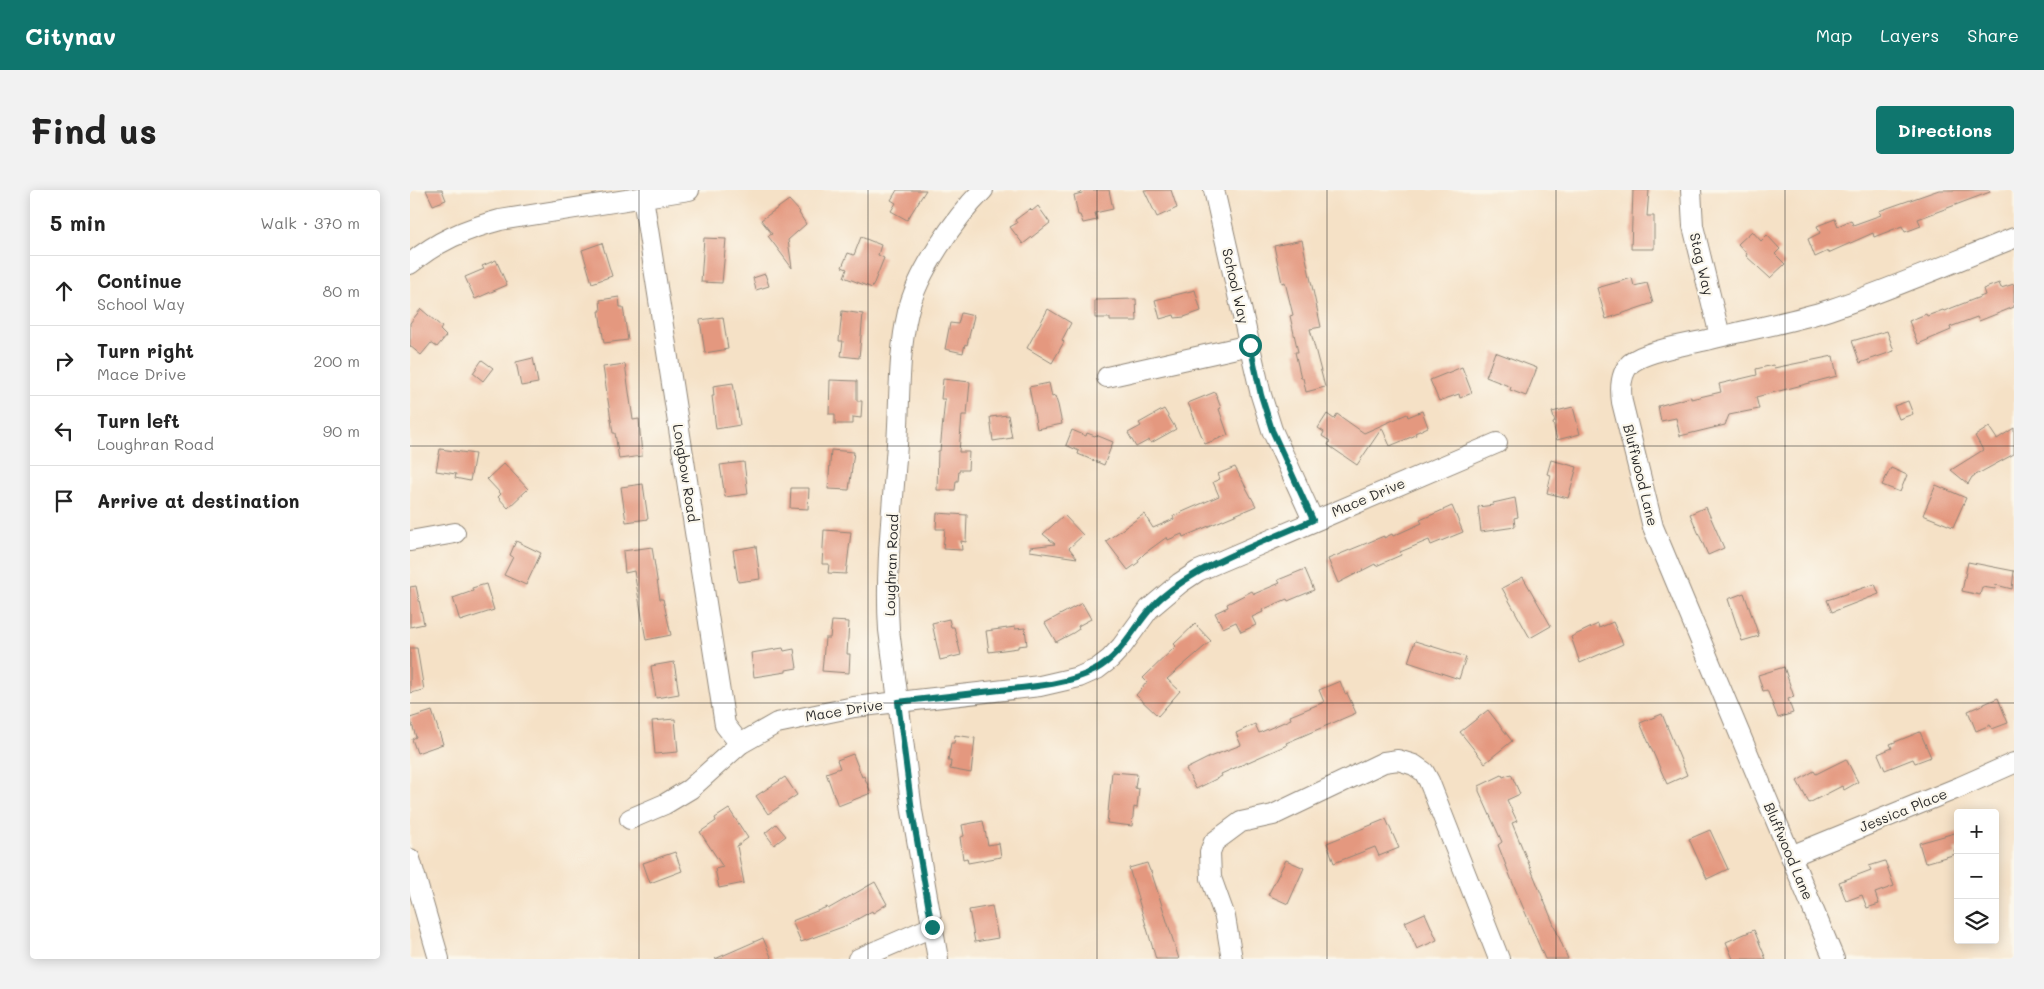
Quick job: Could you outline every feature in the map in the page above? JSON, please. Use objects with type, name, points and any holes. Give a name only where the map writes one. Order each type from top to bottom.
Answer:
[{"type":"street","points":[[410,264],[446,239],[470,228],[500,220],[689,190]]},
{"type":"street","name":"Loughran Road","points":[[938,959],[912,811],[888,611],[903,347],[908,311],[916,290],[951,228],[983,190]]},
{"type":"street","name":"School Way","points":[[1214,190],[1261,395],[1272,430],[1313,520]]},
{"type":"street","name":"Stag Way","points":[[1692,190],[1693,226],[1720,336]]},
{"type":"street","name":"Longbow Road","points":[[643,197],[724,724],[740,744]]},
{"type":"street","name":"Bluffwood Lane","points":[[1834,959],[1653,527],[1621,395],[1622,376],[1630,364],[1643,356],[1720,336],[1793,321],[1830,309],[2014,238]]},
{"type":"street","points":[[1107,377],[1250,345]]},
{"type":"street","name":"Mace Drive","points":[[630,819],[665,804],[690,789],[740,744],[777,723],[854,707],[1040,686],[1079,677],[1097,669],[1110,659],[1149,609],[1180,583],[1198,571],[1313,520],[1497,443]]},
{"type":"street","points":[[410,541],[455,533]]},
{"type":"street","points":[[1232,959],[1224,917],[1211,878],[1210,852],[1214,842],[1241,822],[1273,815],[1384,762],[1403,761],[1414,765],[1424,772],[1439,803],[1450,838],[1499,959]]},
{"type":"street","name":"Jessica Place","points":[[1791,856],[2014,763]]},
{"type":"street","points":[[410,859],[439,959]]},
{"type":"street","points":[[858,959],[932,927]]},
{"type":"building","points":[[426,190],[442,190],[446,200],[433,205]]},
{"type":"building","points":[[897,190],[926,190],[907,220],[891,211],[896,203],[891,200]]},
{"type":"building","points":[[1081,190],[1109,190],[1113,209],[1095,213],[1097,220],[1083,223],[1080,215],[1078,215],[1074,195],[1082,193]]},
{"type":"building","points":[[1144,190],[1171,190],[1177,208],[1157,217]]},
{"type":"building","points":[[1633,190],[1649,190],[1647,216],[1654,216],[1654,249],[1631,249]]},
{"type":"building","points":[[1939,190],[1989,190],[1990,192],[1918,219],[1921,226],[1905,232],[1902,226],[1874,237],[1873,233],[1815,257],[1808,239],[1820,233],[1817,226],[1835,219],[1838,226],[1851,220],[1853,225],[1881,215],[1879,211]]},
{"type":"building","points":[[789,200],[800,212],[806,224],[788,240],[792,268],[768,236],[772,234],[761,220]]},
{"type":"building","points":[[1038,206],[1050,223],[1023,244],[1010,227],[1017,223],[1015,220],[1030,209],[1032,211]]},
{"type":"building","points":[[1752,231],[1761,241],[1767,235],[1780,249],[1775,254],[1785,264],[1770,278],[1746,256],[1747,254],[1738,244]]},
{"type":"building","points":[[861,237],[881,245],[878,255],[884,258],[872,288],[844,277],[847,269],[842,267],[848,253],[854,255]]},
{"type":"building","points":[[704,238],[726,239],[722,283],[701,282]]},
{"type":"building","points":[[1302,240],[1321,327],[1310,329],[1325,387],[1306,392],[1295,352],[1298,352],[1290,316],[1293,315],[1285,282],[1282,283],[1274,246]]},
{"type":"building","points":[[602,243],[612,276],[592,283],[582,250]]},
{"type":"building","points":[[496,260],[507,285],[475,299],[465,277],[484,269],[482,266]]},
{"type":"building","points":[[765,274],[769,286],[756,290],[753,278]]},
{"type":"building","points":[[1632,278],[1634,286],[1647,283],[1653,303],[1606,319],[1597,288]]},
{"type":"building","points":[[1999,283],[2001,288],[2014,284],[2014,307],[1979,321],[1977,317],[1950,327],[1951,330],[1918,344],[1909,321],[1926,314],[1927,316],[1944,311],[1985,295],[1983,289]]},
{"type":"building","points":[[1195,290],[1201,311],[1184,317],[1175,318],[1174,315],[1160,319],[1155,300]]},
{"type":"building","points":[[619,297],[620,307],[623,307],[628,340],[604,343],[599,311],[601,311],[600,300]]},
{"type":"building","points":[[1136,299],[1137,321],[1110,321],[1110,318],[1095,318],[1095,300]]},
{"type":"building","points":[[421,309],[442,327],[440,330],[446,336],[437,347],[431,343],[421,355],[410,346],[410,323]]},
{"type":"building","points":[[1048,309],[1071,323],[1062,340],[1064,342],[1052,363],[1027,348]]},
{"type":"building","points":[[842,311],[863,314],[859,358],[841,356],[843,341],[839,341]]},
{"type":"building","points":[[961,313],[974,316],[967,345],[965,344],[963,353],[945,349],[950,323],[958,324]]},
{"type":"building","points":[[723,317],[728,349],[705,353],[700,320]]},
{"type":"building","points":[[1887,331],[1894,351],[1860,363],[1852,341]]},
{"type":"building","points":[[1495,352],[1537,368],[1526,396],[1510,390],[1511,387],[1486,377]]},
{"type":"building","points":[[1833,356],[1837,376],[1756,397],[1759,409],[1729,415],[1725,425],[1680,436],[1676,418],[1661,421],[1658,406],[1691,397],[1691,399],[1721,392],[1719,384],[1757,375],[1756,369],[1773,365],[1774,368]]},
{"type":"building","points":[[533,358],[538,383],[521,386],[516,362]]},
{"type":"building","points":[[482,360],[493,368],[483,381],[473,373]]},
{"type":"building","points":[[625,364],[633,420],[639,419],[642,456],[619,459],[603,367]]},
{"type":"building","points":[[1462,367],[1472,393],[1460,398],[1459,394],[1439,401],[1430,380]]},
{"type":"building","points":[[943,379],[970,382],[967,415],[962,415],[959,452],[969,452],[968,470],[959,470],[955,490],[937,490],[938,451],[940,451],[945,399],[941,399]]},
{"type":"building","points":[[830,380],[857,381],[857,401],[862,401],[861,418],[853,417],[853,424],[835,424],[835,414],[829,414]]},
{"type":"building","points":[[733,383],[740,425],[716,429],[712,396],[714,396],[713,386]]},
{"type":"building","points":[[1049,383],[1052,397],[1055,396],[1058,405],[1062,424],[1037,429],[1029,387]]},
{"type":"building","points":[[1215,392],[1228,435],[1205,444],[1188,403]]},
{"type":"building","points":[[1908,401],[1913,414],[1899,419],[1894,406]]},
{"type":"building","points":[[1573,407],[1580,434],[1557,440],[1552,412]]},
{"type":"building","points":[[1164,409],[1176,429],[1151,443],[1149,440],[1136,447],[1128,433],[1141,426],[1139,423]]},
{"type":"building","points":[[1422,411],[1428,427],[1415,433],[1416,435],[1390,446],[1382,428],[1357,465],[1328,445],[1330,441],[1322,436],[1324,432],[1318,428],[1327,414],[1334,419],[1337,414],[1364,433],[1407,414],[1408,417]]},
{"type":"building","points":[[1008,415],[1012,438],[993,441],[990,417]]},
{"type":"building","points":[[1989,427],[1997,439],[2014,428],[2014,454],[1972,477],[1968,484],[1951,470],[1983,450],[1975,436]]},
{"type":"building","points":[[1072,430],[1086,436],[1087,433],[1096,435],[1113,442],[1104,465],[1078,454],[1079,451],[1066,445]]},
{"type":"building","points":[[440,449],[475,454],[470,481],[455,478],[456,474],[436,471]]},
{"type":"building","points":[[831,450],[854,452],[849,490],[828,489]]},
{"type":"building","points":[[1551,460],[1577,467],[1568,498],[1547,493],[1551,475],[1547,474]]},
{"type":"building","points":[[744,462],[748,494],[725,497],[720,465]]},
{"type":"building","points":[[504,463],[528,489],[508,508],[498,497],[501,494],[487,479]]},
{"type":"building","points":[[1235,467],[1256,506],[1183,537],[1182,534],[1168,540],[1167,537],[1145,553],[1138,560],[1139,562],[1128,570],[1106,541],[1144,514],[1153,528],[1174,519],[1173,516],[1219,496],[1213,482],[1220,479],[1218,474]]},
{"type":"building","points":[[1891,468],[1907,475],[1900,492],[1882,485]]},
{"type":"building","points":[[643,484],[648,519],[626,522],[621,487]]},
{"type":"building","points":[[1936,485],[1966,498],[1953,527],[1923,515]]},
{"type":"building","points":[[791,488],[809,488],[808,509],[790,508]]},
{"type":"building","points":[[1515,498],[1518,517],[1514,518],[1515,527],[1481,532],[1478,507],[1494,505],[1493,503]]},
{"type":"building","points":[[1452,506],[1463,532],[1431,545],[1429,540],[1400,552],[1401,555],[1376,566],[1375,564],[1338,583],[1328,559],[1384,536],[1384,538],[1392,534],[1393,536],[1422,523],[1420,520]]},
{"type":"building","points":[[1706,507],[1724,548],[1708,555],[1690,514]]},
{"type":"building","points":[[937,513],[967,515],[966,542],[961,541],[962,550],[943,549],[945,529],[936,529]]},
{"type":"building","points":[[1064,515],[1083,535],[1069,548],[1077,558],[1030,551],[1030,547],[1055,544],[1043,534]]},
{"type":"building","points":[[824,530],[851,532],[846,574],[828,573],[829,564],[822,564]]},
{"type":"building","points":[[516,541],[541,553],[526,585],[504,575],[513,557],[510,555]]},
{"type":"building","points":[[756,546],[760,579],[738,582],[733,550]]},
{"type":"building","points":[[652,547],[660,599],[663,599],[671,635],[646,640],[634,571],[625,573],[623,551]]},
{"type":"building","points":[[1968,562],[2014,571],[2012,589],[1996,585],[1995,589],[1982,587],[1980,595],[1962,591]]},
{"type":"building","points":[[1305,569],[1314,590],[1262,610],[1263,612],[1252,617],[1256,625],[1241,632],[1236,622],[1223,628],[1215,613],[1228,607],[1227,604],[1252,591],[1254,594],[1280,583],[1278,580]]},
{"type":"building","points":[[1523,577],[1551,626],[1530,638],[1502,588]]},
{"type":"building","points":[[486,584],[494,610],[460,621],[453,598],[473,591],[472,588]]},
{"type":"building","points":[[1875,584],[1879,594],[1832,612],[1827,600]]},
{"type":"building","points":[[416,586],[424,624],[410,627],[410,587]]},
{"type":"building","points":[[1744,593],[1759,636],[1742,641],[1728,599]]},
{"type":"building","points":[[1082,603],[1091,619],[1078,626],[1079,629],[1073,633],[1056,642],[1045,623]]},
{"type":"building","points":[[949,619],[951,627],[954,627],[961,655],[940,660],[932,623]]},
{"type":"building","points":[[832,621],[849,622],[847,654],[850,654],[849,673],[822,671],[825,638],[830,638]]},
{"type":"building","points":[[1613,622],[1623,644],[1580,663],[1571,637],[1598,624],[1599,628]]},
{"type":"building","points":[[1195,624],[1211,641],[1167,679],[1180,691],[1158,716],[1136,695],[1147,682],[1143,678],[1176,646],[1174,644]]},
{"type":"building","points":[[1015,627],[1015,629],[1025,628],[1027,645],[989,652],[986,631]]},
{"type":"building","points":[[1415,641],[1466,657],[1459,679],[1408,662]]},
{"type":"building","points":[[410,648],[417,648],[424,690],[410,693]]},
{"type":"building","points":[[783,648],[784,651],[794,649],[797,668],[786,670],[786,672],[754,677],[751,653]]},
{"type":"building","points":[[674,662],[679,694],[656,698],[651,666]]},
{"type":"building","points":[[1784,667],[1794,697],[1788,699],[1793,713],[1778,718],[1767,690],[1763,691],[1758,675]]},
{"type":"building","points":[[1340,681],[1356,713],[1286,743],[1287,745],[1221,774],[1222,776],[1196,789],[1186,769],[1212,756],[1241,745],[1236,733],[1255,724],[1259,733],[1291,719],[1290,716],[1324,702],[1319,690]]},
{"type":"building","points":[[1998,698],[2008,723],[1992,729],[1990,725],[1976,731],[1968,711]]},
{"type":"building","points":[[1488,710],[1512,741],[1485,763],[1460,732]]},
{"type":"building","points":[[432,711],[443,744],[417,753],[412,739],[416,737],[410,718]]},
{"type":"building","points":[[1662,714],[1687,775],[1667,784],[1640,723]]},
{"type":"building","points":[[675,719],[678,752],[655,754],[652,721]]},
{"type":"building","points":[[1920,732],[1931,757],[1915,763],[1913,759],[1885,770],[1878,754],[1892,748],[1890,744]]},
{"type":"building","points":[[955,735],[975,738],[971,773],[950,769],[951,761],[948,761],[951,743],[954,743]]},
{"type":"building","points":[[853,754],[871,793],[838,806],[826,773],[840,768],[837,760]]},
{"type":"building","points":[[1846,759],[1858,782],[1844,790],[1842,786],[1809,803],[1797,781],[1814,771],[1816,774]]},
{"type":"building","points":[[1112,772],[1137,774],[1135,788],[1139,789],[1137,808],[1134,807],[1132,826],[1107,823]]},
{"type":"building","points":[[1511,774],[1520,794],[1507,800],[1517,821],[1512,823],[1568,959],[1545,959],[1498,845],[1502,842],[1479,791],[1479,786],[1502,775],[1503,777]]},
{"type":"building","points":[[785,777],[797,795],[768,814],[756,796]]},
{"type":"building","points":[[729,809],[748,838],[737,846],[744,883],[719,888],[715,869],[723,867],[700,832],[716,821],[715,818]]},
{"type":"building","points":[[1386,819],[1399,848],[1379,856],[1375,847],[1334,863],[1327,843]]},
{"type":"building","points":[[983,821],[988,845],[999,843],[1001,857],[968,863],[967,858],[963,859],[960,837],[964,836],[962,825]]},
{"type":"building","points":[[776,824],[786,836],[774,845],[765,833]]},
{"type":"building","points":[[1710,830],[1728,869],[1707,879],[1689,839]]},
{"type":"building","points":[[1954,833],[1954,855],[1925,863],[1919,843]]},
{"type":"building","points":[[675,852],[682,871],[650,883],[643,863]]},
{"type":"building","points":[[1286,860],[1304,868],[1288,904],[1268,895]]},
{"type":"building","points":[[1885,861],[1894,886],[1875,893],[1879,904],[1867,908],[1862,895],[1846,901],[1839,882],[1871,870],[1869,866]]},
{"type":"building","points":[[1147,863],[1179,959],[1156,959],[1129,868]]},
{"type":"building","points":[[875,882],[887,904],[845,926],[801,942],[792,921],[827,907],[828,909]]},
{"type":"building","points":[[992,906],[998,938],[975,942],[969,910]]},
{"type":"building","points":[[1425,913],[1437,940],[1417,949],[1405,922]]},
{"type":"building","points":[[1754,930],[1766,959],[1733,959],[1726,942]]},
{"type":"building","points":[[763,938],[772,959],[715,959]]},
{"type":"route","points":[[932,927],[912,811],[898,702],[1040,686],[1060,683],[1079,677],[1097,669],[1110,659],[1149,609],[1180,583],[1198,571],[1313,520],[1272,430],[1261,395],[1250,345]]}]
